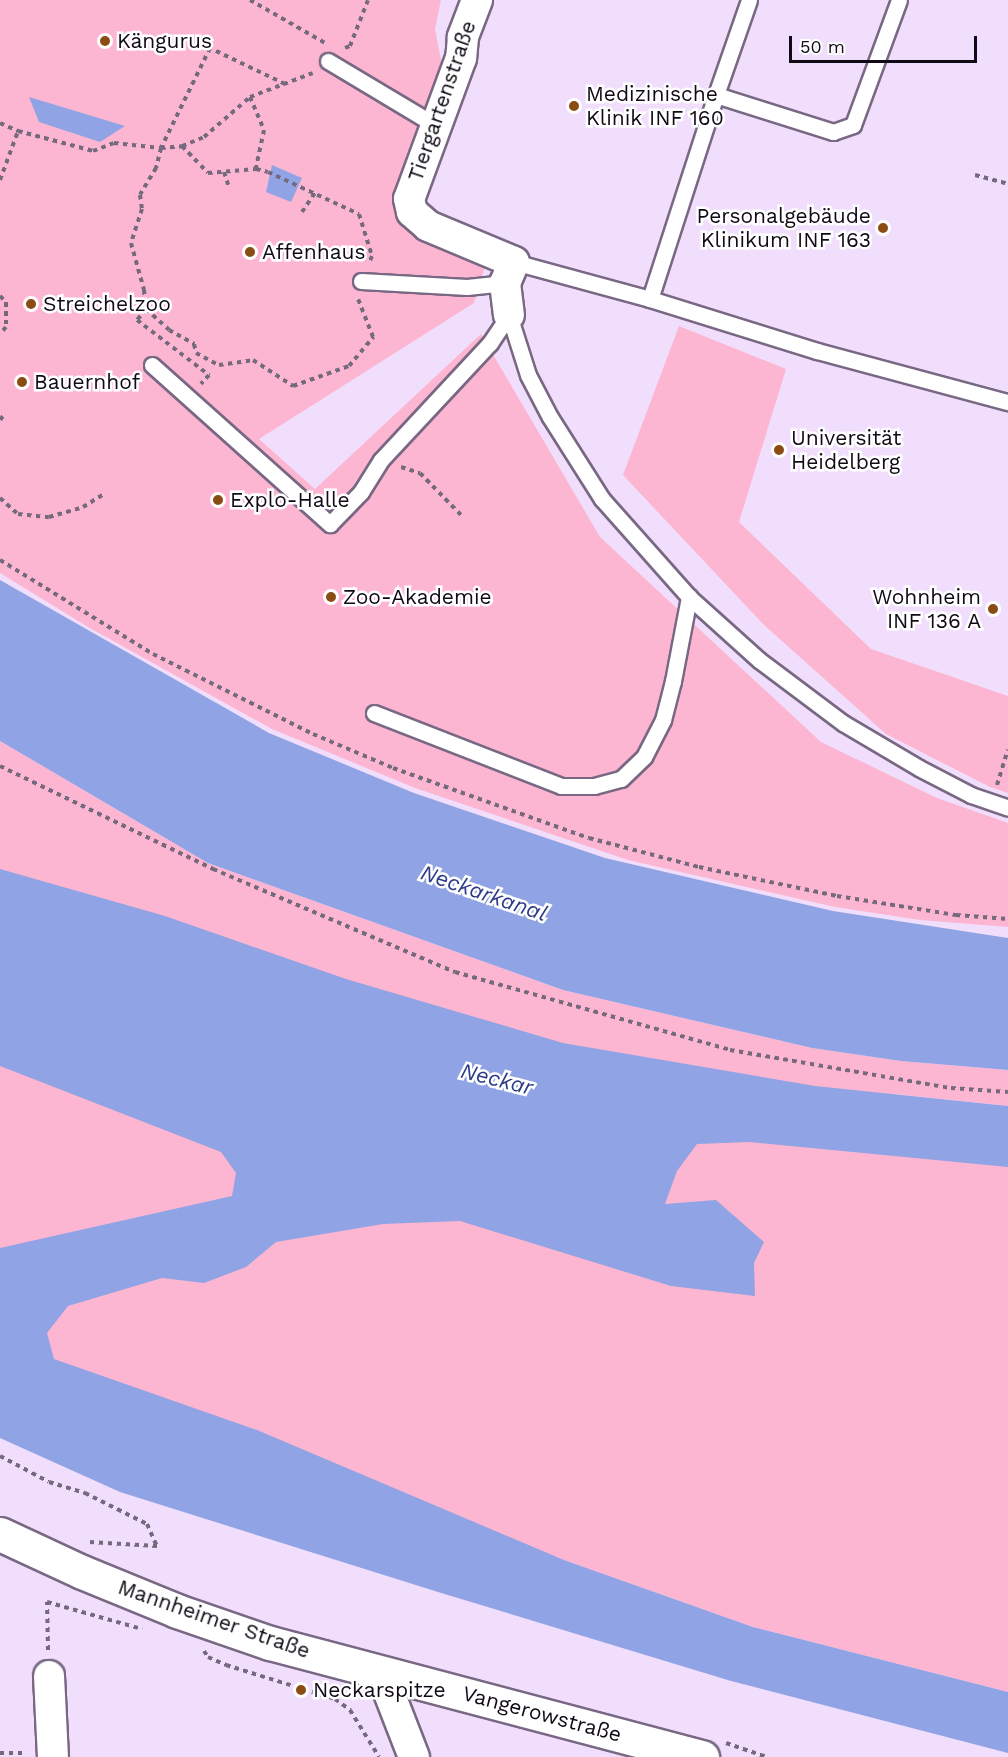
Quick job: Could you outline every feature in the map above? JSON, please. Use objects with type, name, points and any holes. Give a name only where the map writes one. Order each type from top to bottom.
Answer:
[{"type":"street","name":"Tiergartenstraße","points":[[477,0],[463,37],[461,58],[409,199],[412,212],[428,226],[510,273]]},
{"type":"street","points":[[509,315],[510,273]]},
{"type":"street","name":"Mannheimer Straße","points":[[0,1534],[82,1572],[177,1611],[270,1643],[381,1672]]},
{"type":"street","points":[[381,1672],[414,1757]]},
{"type":"street","name":"Vangerowstraße","points":[[381,1672],[702,1757]]},
{"type":"street","points":[[49,1676],[53,1757]]},
{"type":"lane","points":[[650,299],[749,0]]},
{"type":"lane","points":[[716,94],[833,132],[852,125],[899,0]]},
{"type":"lane","points":[[333,56],[435,125]]},
{"type":"lane","points":[[361,281],[467,287],[510,273],[650,299],[817,351],[1008,402]]},
{"type":"lane","points":[[152,365],[330,524],[361,492],[381,460],[482,351],[509,315]]},
{"type":"lane","points":[[509,315],[528,375],[550,417],[596,490],[689,597],[759,660],[843,723],[919,768],[992,803],[1008,808]]},
{"type":"lane","points":[[375,713],[561,786],[594,786],[621,779],[644,756],[663,720],[689,597]]},
{"type":"path","points":[[250,0],[333,56]]},
{"type":"path","points":[[0,123],[18,131],[93,151],[114,143],[161,148],[182,146],[204,137],[250,97],[310,76],[333,56],[351,46],[368,0]]},
{"type":"path","points":[[182,146],[207,173],[256,169],[268,172],[359,214],[372,256],[355,293],[373,337],[349,366],[293,386],[253,360],[219,365],[196,353],[194,344],[169,330],[146,309],[144,290],[131,243],[142,209],[140,195],[156,168],[161,148],[210,48],[285,84]]},
{"type":"path","points":[[250,97],[264,130],[256,169]]},
{"type":"path","points":[[0,180],[18,131]]},
{"type":"path","points":[[224,172],[229,187]]},
{"type":"path","points":[[975,175],[1008,184]]},
{"type":"path","points":[[302,212],[315,193]]},
{"type":"path","points":[[0,296],[6,302],[6,327],[0,334]]},
{"type":"path","points":[[381,460],[420,473],[462,516]]},
{"type":"path","points":[[0,498],[18,514],[49,517],[83,507],[105,493]]},
{"type":"path","points":[[992,803],[1008,750]]},
{"type":"path","points":[[0,766],[213,869],[455,972],[730,1050],[951,1088],[1008,1092]]},
{"type":"path","points":[[0,1456],[49,1482],[85,1492],[147,1524],[157,1546],[82,1542]]},
{"type":"path","points":[[47,1602],[49,1676]]},
{"type":"path","points":[[202,1648],[208,1657],[226,1665],[335,1700],[350,1710],[379,1757]]},
{"type":"shaded area","points":[[0,0],[441,0],[435,29],[444,76],[405,195],[428,226],[485,267],[474,303],[259,439],[315,489],[481,334],[600,537],[821,742],[937,798],[1008,823],[1008,927],[920,920],[835,907],[628,860],[415,788],[272,729],[88,627],[0,573]]},
{"type":"shaded area","points":[[679,326],[786,369],[739,522],[871,649],[1008,696],[1008,793],[990,787],[886,734],[764,625],[623,475]]},
{"type":"shaded area","points":[[0,741],[208,863],[563,990],[812,1048],[901,1061],[1008,1070],[1008,1106],[886,1093],[1008,1111],[1008,1692],[753,1627],[564,1560],[54,1359],[0,1280]]},
{"type":"water","points":[[29,97],[125,126],[100,142],[39,122]]},
{"type":"water","points":[[272,165],[302,178],[291,202],[266,192]]},
{"type":"water","name":"Neckarkanal","points":[[0,580],[269,733],[414,793],[605,858],[833,911],[1008,938],[1008,1070],[901,1061],[812,1048],[563,990],[208,863],[0,741]]},
{"type":"water","name":"Neckar","points":[[0,869],[165,916],[346,979],[563,1043],[815,1086],[1008,1106],[1008,1167],[749,1142],[697,1144],[677,1171],[665,1204],[716,1200],[764,1242],[754,1263],[755,1296],[671,1286],[460,1221],[383,1224],[276,1242],[246,1267],[204,1283],[162,1278],[68,1306],[47,1333],[54,1359],[257,1430],[564,1560],[753,1627],[1008,1692],[1008,1753],[731,1681],[438,1592],[120,1492],[0,1438],[0,1248],[232,1196],[236,1173],[221,1152],[0,1066]]},
{"type":"place","name":"Kängurus","points":[[105,41]]},
{"type":"place","name":"Medizinische Klinik INF 160","points":[[574,106]]},
{"type":"place","name":"Personalgebäude Klinikum INF 163","points":[[883,228]]},
{"type":"place","name":"Affenhaus","points":[[250,252]]},
{"type":"place","name":"Streichelzoo","points":[[31,304]]},
{"type":"place","name":"Bauernhof","points":[[22,382]]},
{"type":"place","name":"Universität Heidelberg","points":[[779,450]]},
{"type":"place","name":"Explo-Halle","points":[[218,500]]},
{"type":"place","name":"Zoo-Akademie","points":[[331,597]]},
{"type":"place","name":"Wohnheim INF 136 A","points":[[993,609]]},
{"type":"place","name":"Neckarspitze","points":[[301,1690]]}]
